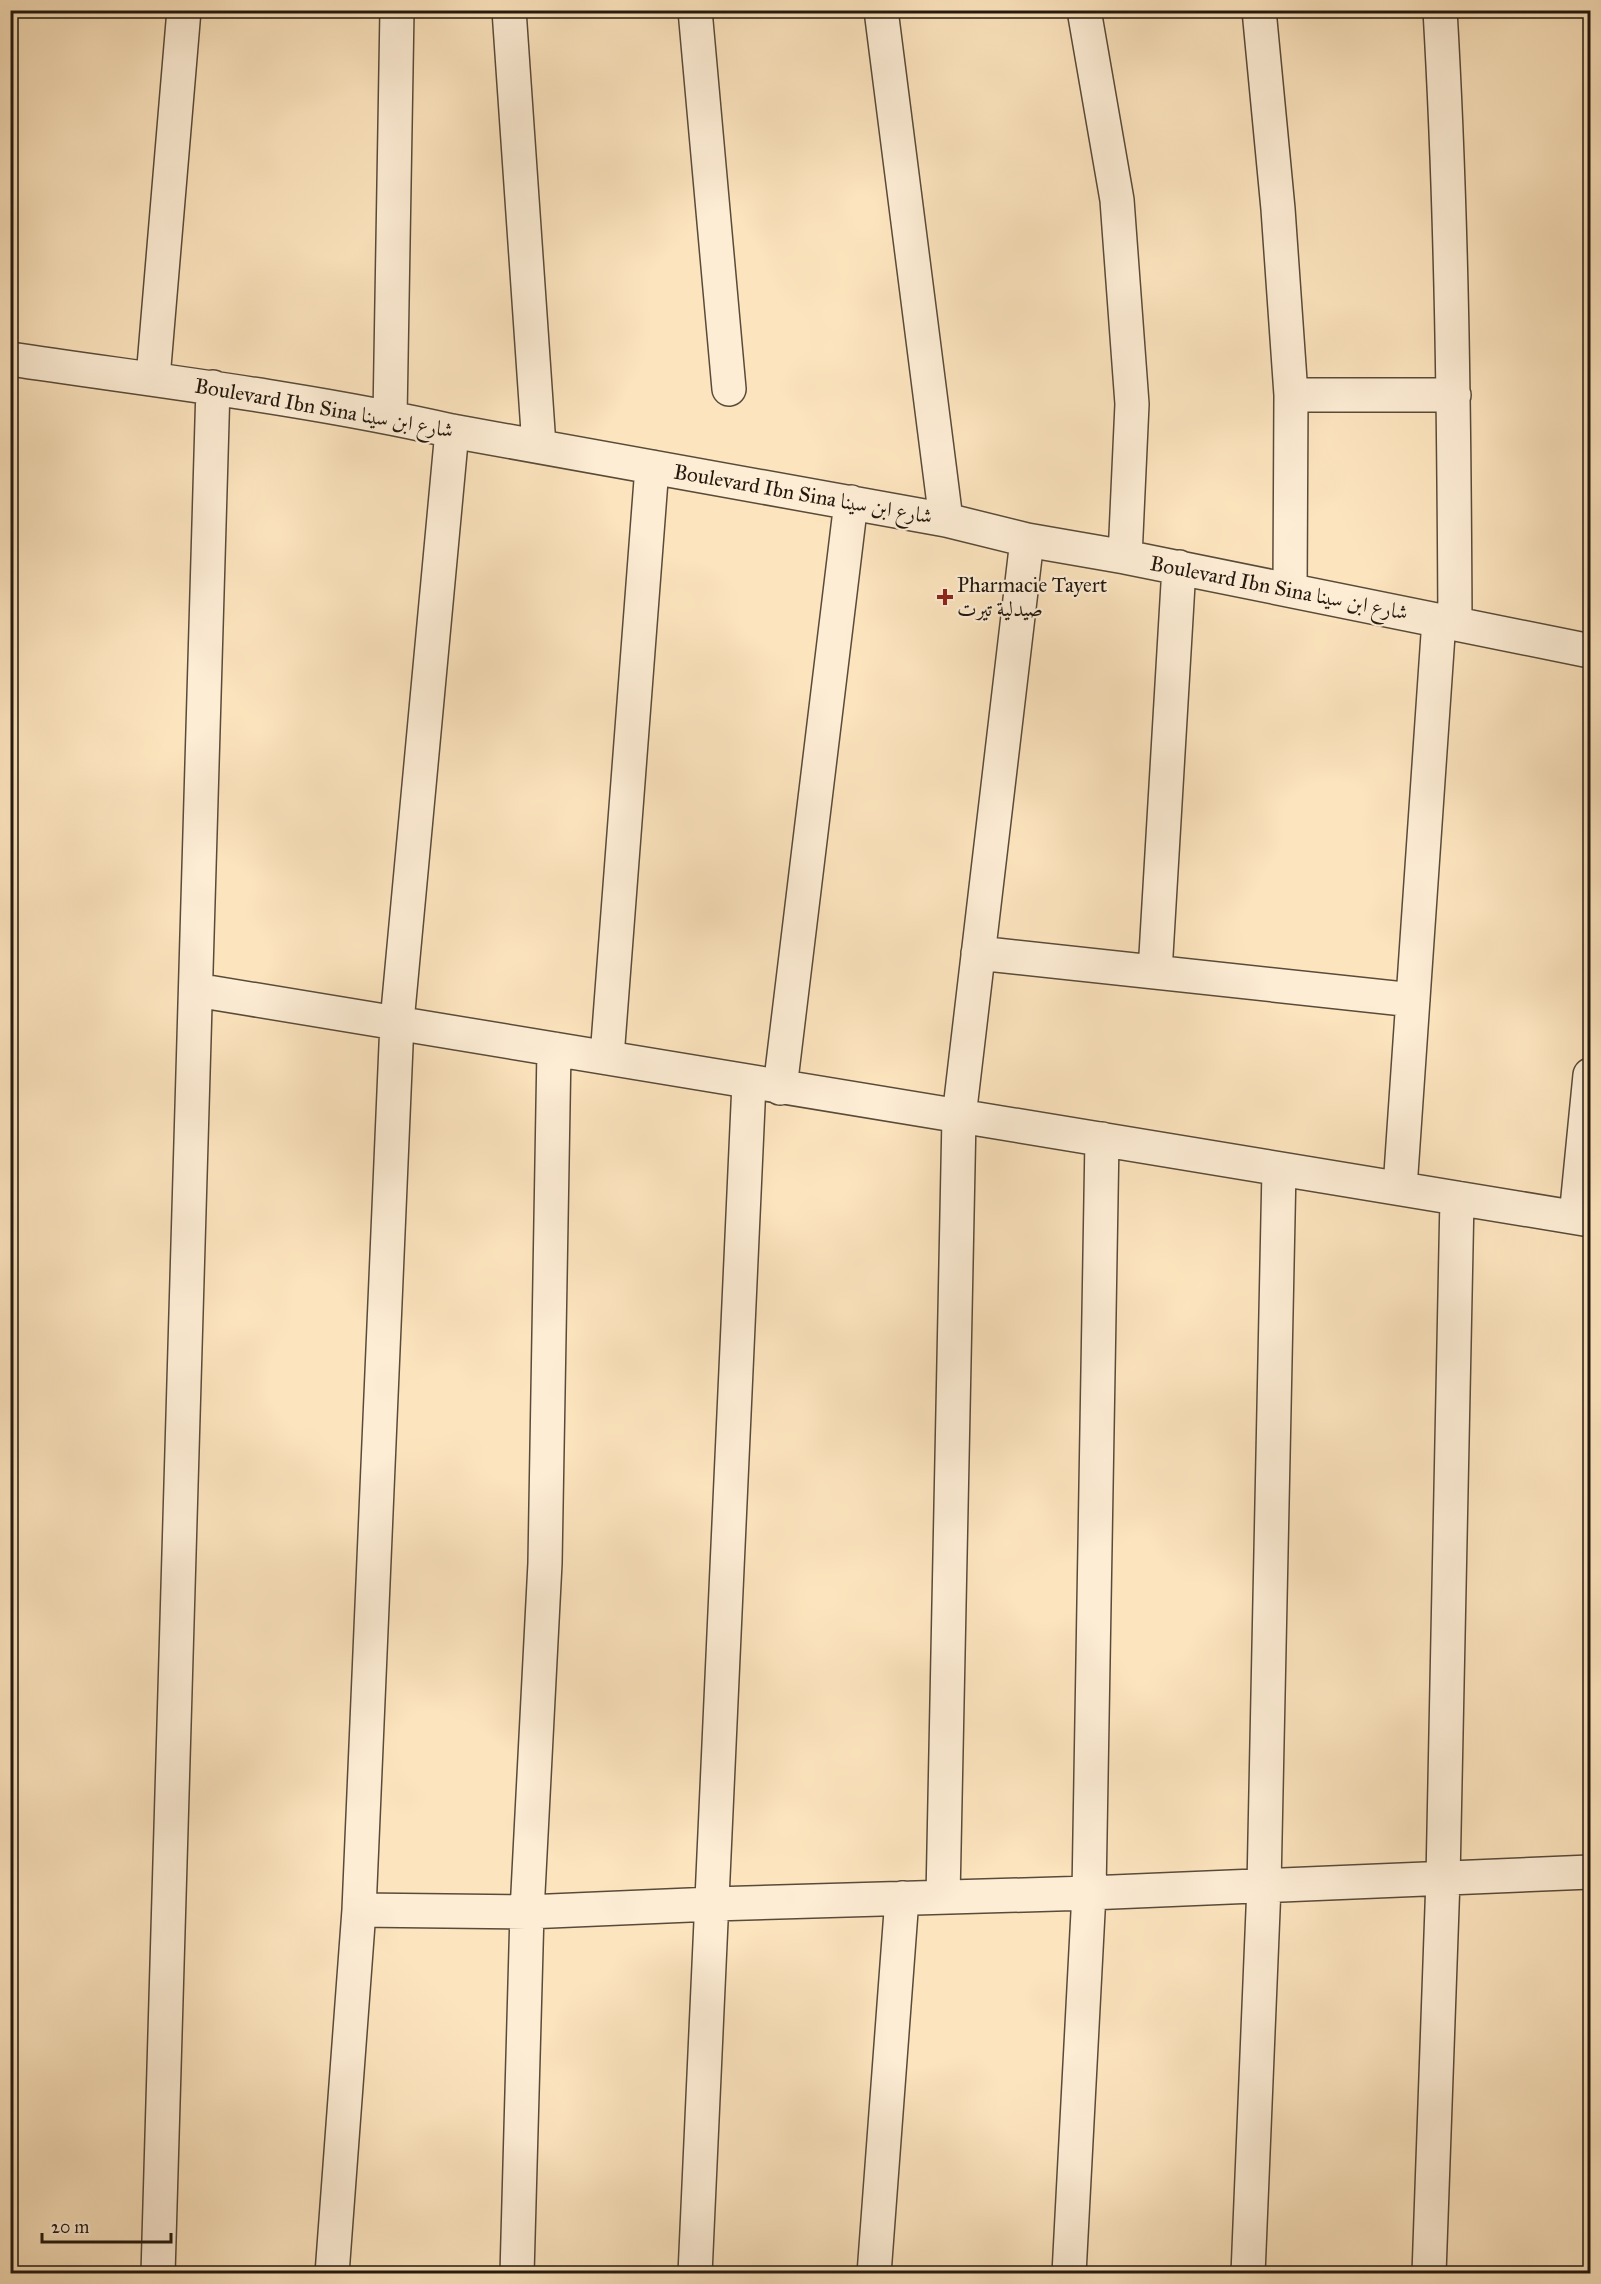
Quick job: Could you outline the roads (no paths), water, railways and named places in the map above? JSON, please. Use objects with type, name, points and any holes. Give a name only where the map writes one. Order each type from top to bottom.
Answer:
[{"type":"street","points":[[153,378],[184,10]]},
{"type":"street","points":[[390,417],[397,10]]},
{"type":"street","points":[[509,10],[538,446]]},
{"type":"street","points":[[695,10],[729,389]]},
{"type":"street","points":[[881,10],[946,520]]},
{"type":"street","points":[[1084,10],[1118,212],[1132,404],[1125,556]]},
{"type":"street","points":[[1259,10],[1278,209],[1291,395],[1290,590]]},
{"type":"street","points":[[1400,1188],[1413,1000],[1447,622],[1454,395],[1447,131],[1440,10]]},
{"type":"street","name":"Boulevard Ibn Sina شارع ابن سينا","points":[[10,359],[213,387],[390,417],[452,431],[851,502],[946,520],[1027,540],[1125,556],[1590,651]]},
{"type":"street","points":[[158,2274],[213,387]]},
{"type":"street","points":[[1291,395],[1454,395]]},
{"type":"street","points":[[332,2274],[359,1910],[397,1022],[452,431]]},
{"type":"street","points":[[607,1057],[652,467]]},
{"type":"street","points":[[695,2274],[713,1904],[764,1086],[851,502]]},
{"type":"street","points":[[943,1898],[959,1117],[1027,540]]},
{"type":"street","points":[[1155,972],[1179,567]]},
{"type":"street","points":[[978,953],[1413,1000]]},
{"type":"street","points":[[196,990],[607,1057],[764,1086],[1102,1139],[1583,1219],[1590,1075]]},
{"type":"street","points":[[517,2274],[527,1912],[545,1563],[554,1049]]},
{"type":"street","points":[[1069,2274],[1089,1893],[1102,1139]]},
{"type":"street","points":[[1248,2274],[1264,1886],[1279,1169]]},
{"type":"street","points":[[1429,2274],[1443,1879],[1457,1198]]},
{"type":"street","points":[[359,1910],[527,1912],[1089,1893],[1590,1872]]},
{"type":"street","points":[[874,2274],[902,1898]]},
{"type":"place","name":"Pharmacie Tayert صيدلية تيرت","points":[[945,597]]}]
